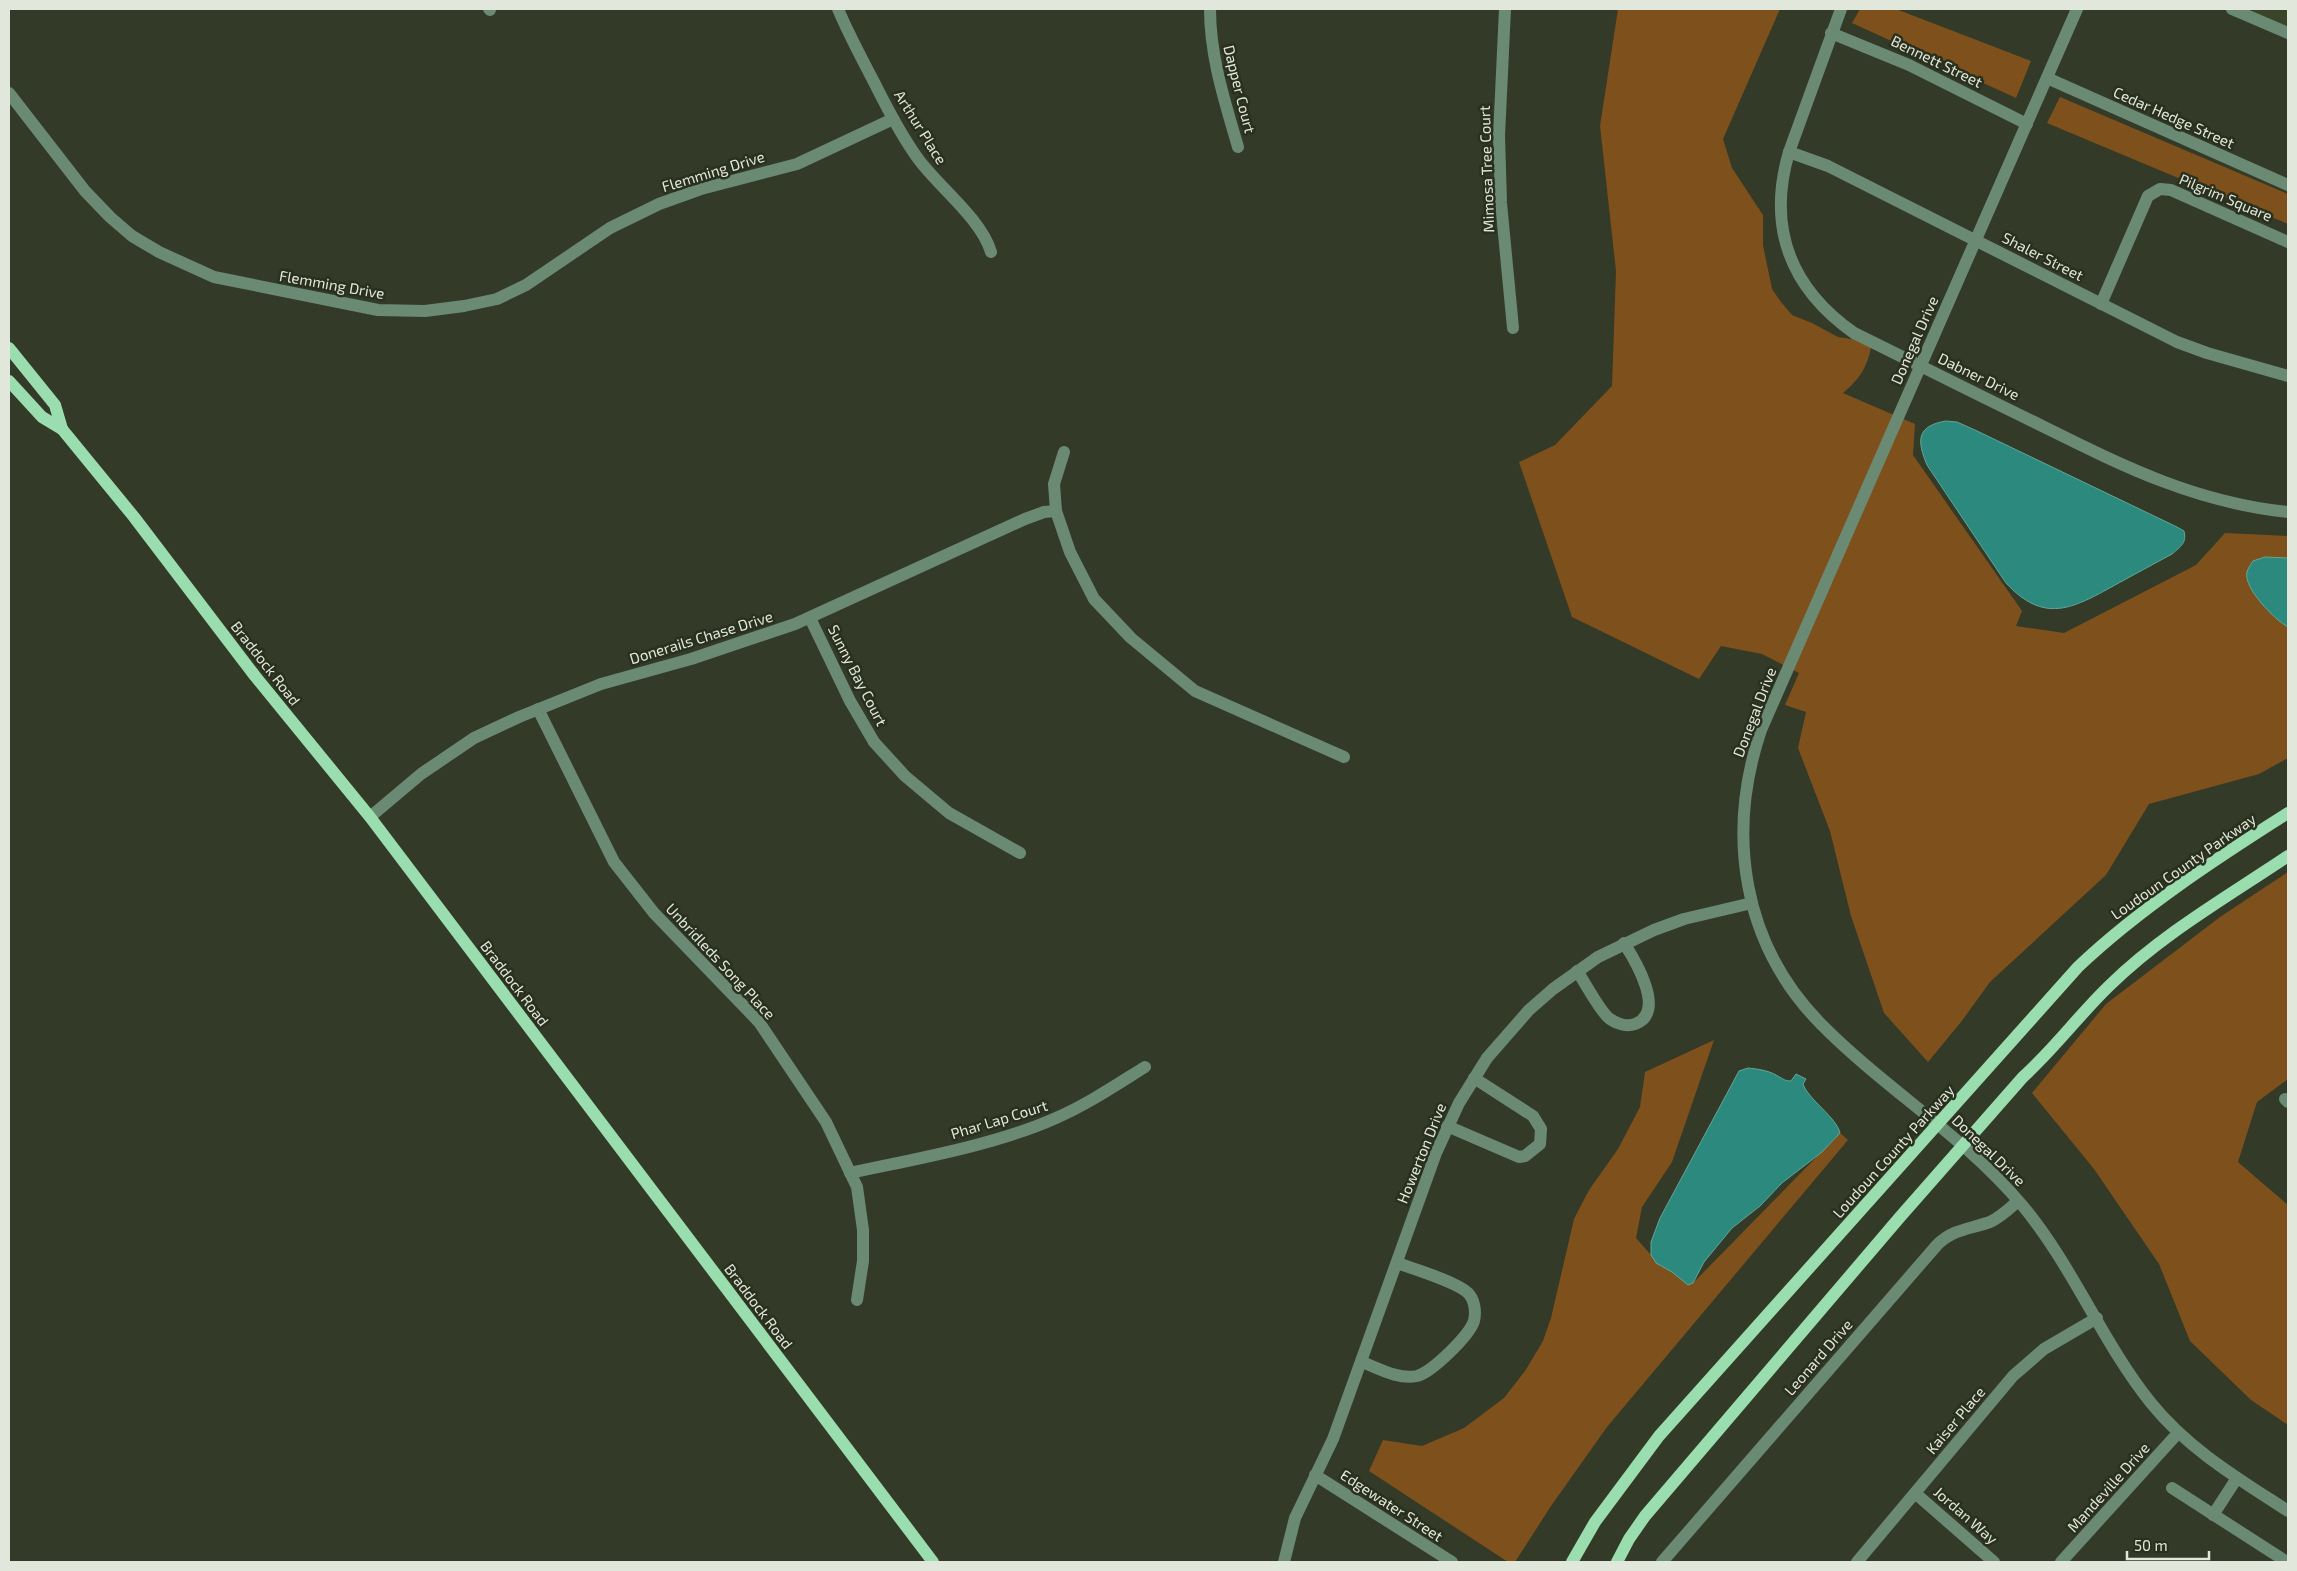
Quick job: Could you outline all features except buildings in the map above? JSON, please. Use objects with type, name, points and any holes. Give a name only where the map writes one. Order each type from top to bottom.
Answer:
[{"type":"main road","name":"Braddock Road","points":[[9,348],[55,405],[62,429]]},
{"type":"main road","name":"Braddock Road","points":[[9,381],[42,417],[62,429],[134,517],[255,676],[370,817],[933,1562]]},
{"type":"main road","name":"Loudoun County Parkway","points":[[1572,1562],[1595,1522],[1659,1436],[2078,967],[2110,937],[2288,813]]},
{"type":"main road","points":[[1617,1562],[1629,1539],[1645,1516],[2022,1077],[2045,1057],[2109,986],[2150,950],[2202,911],[2288,856]]},
{"type":"street","name":"Arthur Place","points":[[838,9],[893,119],[918,159],[940,186],[980,227],[987,238],[991,252]]},
{"type":"street","name":"Dapper Court","points":[[1210,9],[1212,46],[1216,71],[1238,147]]},
{"type":"street","name":"Mimosa Tree Court","points":[[1505,9],[1499,136],[1501,203],[1513,328]]},
{"type":"street","name":"Dabner Drive","points":[[1841,9],[1783,173],[1780,214],[1785,241],[1796,272],[1808,290],[1836,320],[1854,333],[2130,470],[2169,486],[2237,504],[2288,512]]},
{"type":"street","name":"Donegal Drive","points":[[2077,9],[1761,730],[1751,760],[1742,821],[1746,877],[1752,903],[1771,954],[1801,1001],[1841,1044],[1963,1145],[2018,1201],[2055,1249],[2134,1381],[2151,1404],[2178,1433],[2201,1452],[2288,1511]]},
{"type":"street","points":[[2232,9],[2288,33]]},
{"type":"street","name":"Bennett Street","points":[[1831,33],[1909,65],[2027,124]]},
{"type":"street","name":"Cedar Hedge Street","points":[[2047,78],[2288,185]]},
{"type":"street","name":"Flemming Drive","points":[[9,93],[85,191],[132,236],[159,252],[214,277],[378,310],[425,312],[497,300],[526,284],[610,228],[659,204],[701,189],[797,164],[893,119]]},
{"type":"street","name":"Shaler Street","points":[[1789,152],[1828,166],[2177,342],[2207,353],[2288,376]]},
{"type":"street","name":"Pilgrim Square","points":[[2101,304],[2148,196],[2160,189],[2171,190],[2288,242]]},
{"type":"street","points":[[1064,452],[1054,484],[1056,511],[1070,552],[1094,599],[1130,638],[1195,691],[1344,757]]},
{"type":"street","name":"Donerails Chase Drive","points":[[370,817],[421,774],[474,738],[601,684],[691,659],[810,618],[1025,519],[1044,512],[1056,511]]},
{"type":"street","name":"Sunny Bay Court","points":[[810,618],[850,701],[874,742],[905,776],[949,812],[1020,853]]},
{"type":"street","name":"Unbridleds Song Place","points":[[538,710],[614,862],[654,913],[759,1022],[826,1122],[857,1186],[863,1230],[863,1261],[857,1300]]},
{"type":"street","name":"Howerton Drive","points":[[1284,1562],[1295,1518],[1333,1439],[1447,1126],[1474,1078],[1508,1031],[1529,1010],[1577,971],[1624,943],[1684,919],[1752,903]]},
{"type":"street","points":[[1577,971],[1609,1018],[1623,1025],[1636,1024],[1647,1014],[1649,994],[1624,943]]},
{"type":"street","name":"Phar Lap Court","points":[[850,1173],[1005,1136],[1054,1119],[1088,1103],[1145,1067]]},
{"type":"street","points":[[1447,1126],[1519,1157],[1530,1153],[1540,1144],[1541,1129],[1533,1116],[1474,1078]]},
{"type":"street","name":"Leonard Drive","points":[[1662,1562],[1937,1245],[1952,1233],[1991,1221],[2002,1215],[2018,1201]]},
{"type":"street","points":[[1362,1362],[1398,1376],[1417,1376],[1426,1372],[1441,1360],[1470,1330],[1474,1321],[1473,1301],[1462,1288],[1397,1263]]},
{"type":"street","name":"Kaiser Place","points":[[1857,1562],[2013,1376],[2028,1361],[2097,1318]]},
{"type":"street","name":"Mandeville Drive","points":[[2067,1560],[2178,1433]]},
{"type":"street","name":"Edgewater Street","points":[[1315,1475],[1452,1562]]},
{"type":"street","points":[[2213,1515],[2238,1478]]},
{"type":"street","points":[[2172,1488],[2287,1562]]},
{"type":"street","name":"Jordan Way","points":[[1915,1492],[1994,1562]]},
{"type":"shaded area","points":[[1618,9],[1780,9],[1723,139],[1732,168],[1763,215],[1763,245],[1772,289],[1792,315],[1838,337],[1872,342],[1863,371],[1843,393],[1915,424],[1913,455],[2022,611],[2016,626],[2064,633],[2196,565],[2225,533],[2288,536],[2288,758],[2259,774],[2149,804],[2106,875],[1990,982],[1961,1022],[1928,1062],[1884,1013],[1851,916],[1830,831],[1798,748],[1806,712],[1785,705],[1799,673],[1762,654],[1721,646],[1699,679],[1572,617],[1519,462],[1555,445],[1612,386],[1616,271],[1600,126]]},
{"type":"shaded area","points":[[1860,9],[1896,9],[2031,61],[2016,98],[1852,23]]},
{"type":"shaded area","points":[[2247,9],[2288,9],[2288,27]]},
{"type":"shaded area","points":[[2060,97],[2288,194],[2288,224],[2047,123]]},
{"type":"shaded area","points":[[2288,872],[2288,1079],[2257,1102],[2238,1162],[2288,1205],[2288,1425],[2251,1400],[2190,1341],[2159,1264],[2094,1169],[2032,1093],[2106,1004],[2220,917]]},
{"type":"shaded area","points":[[1714,1040],[1672,1162],[1642,1207],[1636,1238],[1651,1255],[1693,1283],[1840,1133],[1848,1140],[1607,1427],[1551,1506],[1515,1562],[1508,1562],[1369,1471],[1383,1440],[1422,1446],[1464,1428],[1504,1398],[1525,1371],[1543,1341],[1551,1318],[1574,1219],[1589,1190],[1618,1149],[1640,1107],[1645,1072]]},
{"type":"water","points":[[1946,421],[1957,422],[1975,430],[2177,527],[2184,531],[2185,539],[2181,546],[2172,554],[2085,601],[2059,608],[2046,608],[2033,604],[2020,596],[2006,583],[1927,465],[1922,449],[1921,436],[1929,427]]},
{"type":"water","points":[[2265,557],[2288,558],[2288,627],[2261,603],[2247,579],[2247,571],[2253,561]]},
{"type":"water","points":[[1748,1068],[1769,1072],[1791,1081],[1796,1074],[1806,1079],[1803,1084],[1806,1090],[1834,1121],[1840,1133],[1822,1152],[1782,1183],[1760,1206],[1732,1228],[1704,1262],[1693,1283],[1688,1285],[1672,1272],[1656,1263],[1651,1255],[1651,1242],[1660,1218],[1739,1071]]}]
